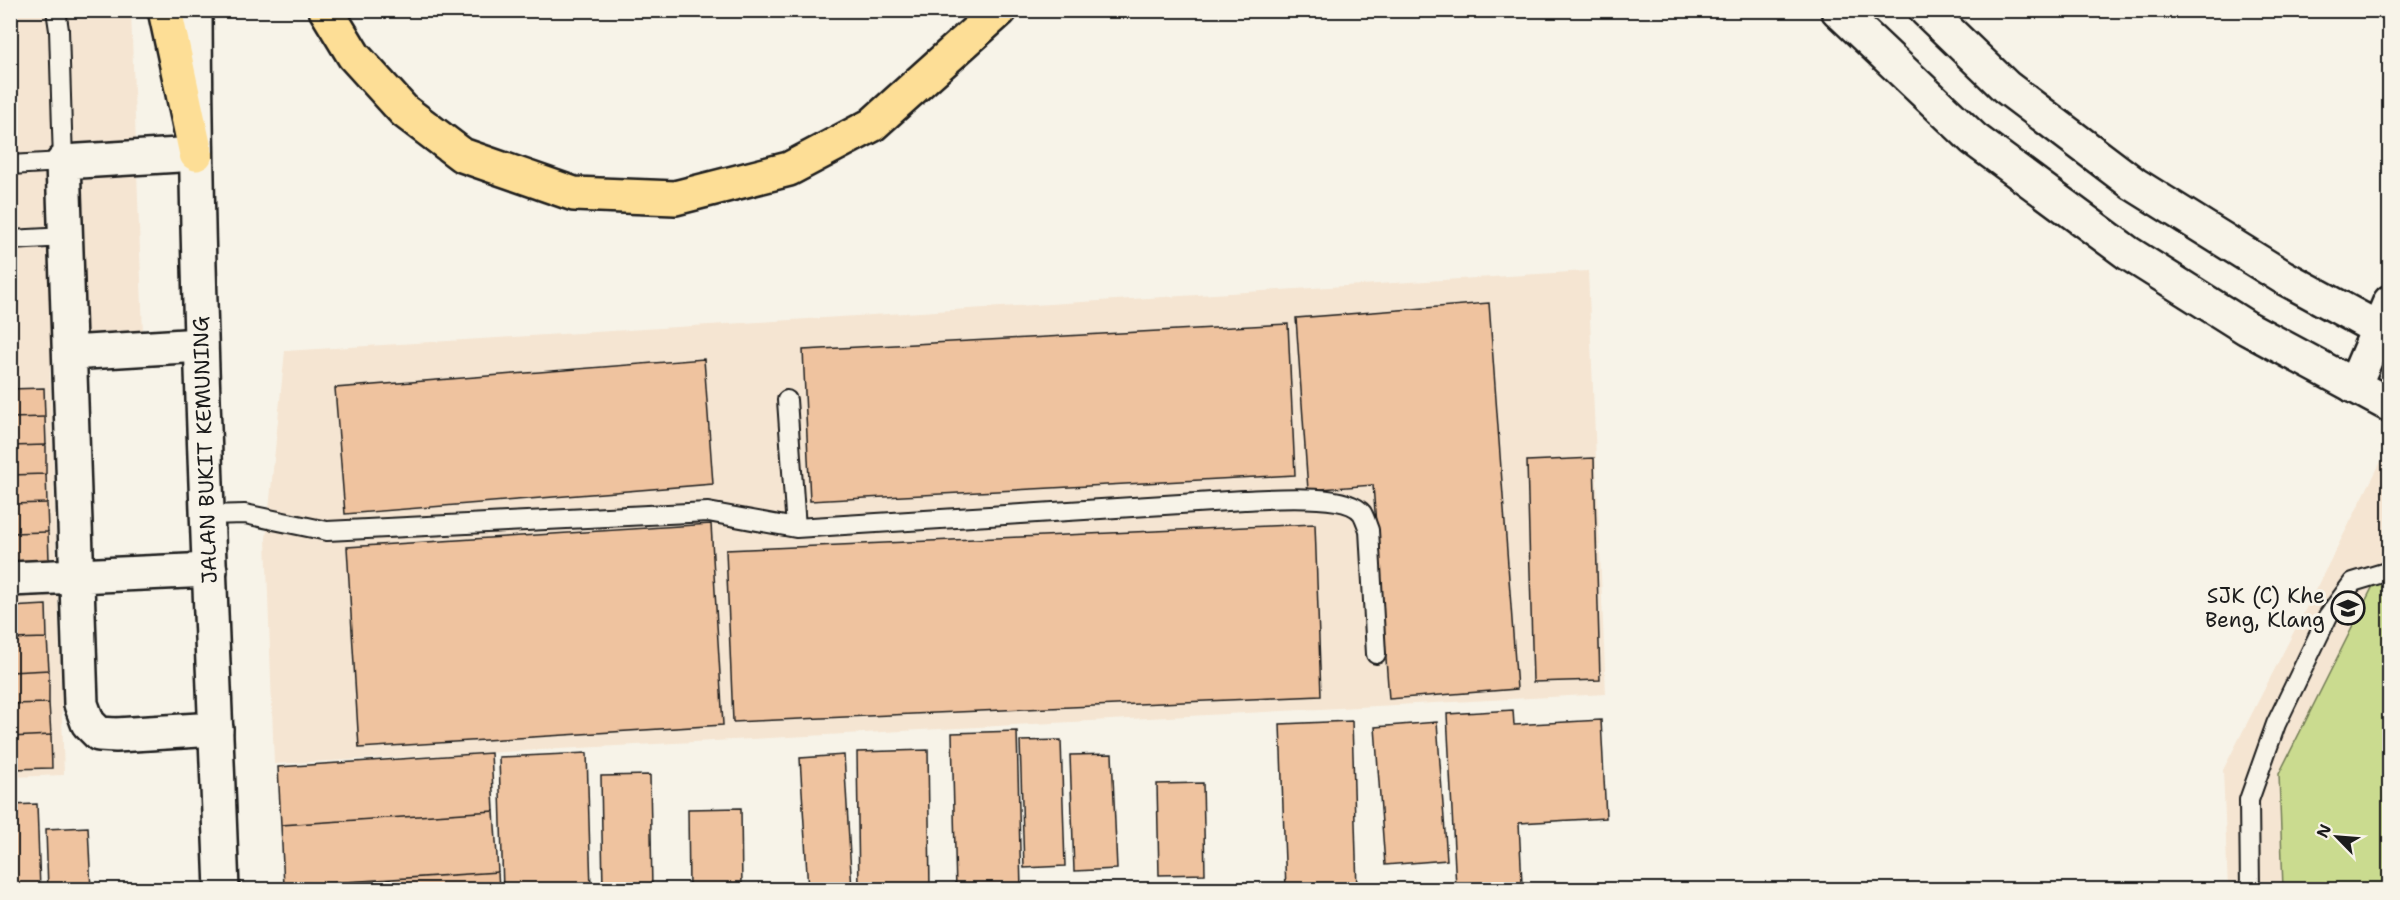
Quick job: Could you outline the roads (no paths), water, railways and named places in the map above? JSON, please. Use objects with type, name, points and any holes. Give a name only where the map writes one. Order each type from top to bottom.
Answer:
[{"type":"highway","points":[[165,10],[196,154]]},
{"type":"highway","points":[[326,10],[354,56],[404,111],[462,155],[574,194],[675,198],[789,169],[872,125],[1000,10]]},
{"type":"street","name":"JALAN BUKIT KEMUNING","points":[[195,10],[201,345],[222,890]]},
{"type":"street","points":[[1838,10],[1974,139],[2128,253],[2247,328],[2390,405]]},
{"type":"street","points":[[1926,10],[2006,87],[2134,184],[2283,277],[2385,322],[2354,386]]},
{"type":"street","points":[[196,154],[63,162],[76,576],[81,704],[88,723],[99,734],[116,735],[216,729]]},
{"type":"street","points":[[69,353],[201,345]]},
{"type":"street","points":[[10,579],[210,570]]},
{"type":"lane","points":[[10,165],[63,162],[59,30],[56,10]]},
{"type":"lane","points":[[10,240],[66,237]]},
{"type":"lane","points":[[787,400],[796,528]]},
{"type":"lane","points":[[207,515],[244,514],[327,531],[708,512],[796,528],[1244,500],[1301,499],[1345,502],[1361,512],[1369,530],[1376,654]]},
{"type":"lane","points":[[2250,890],[2249,800],[2276,724],[2328,616],[2353,582],[2388,571]]},
{"type":"place","name":"SJK (C) Khe Beng, Klang","points":[[2348,608]]}]
